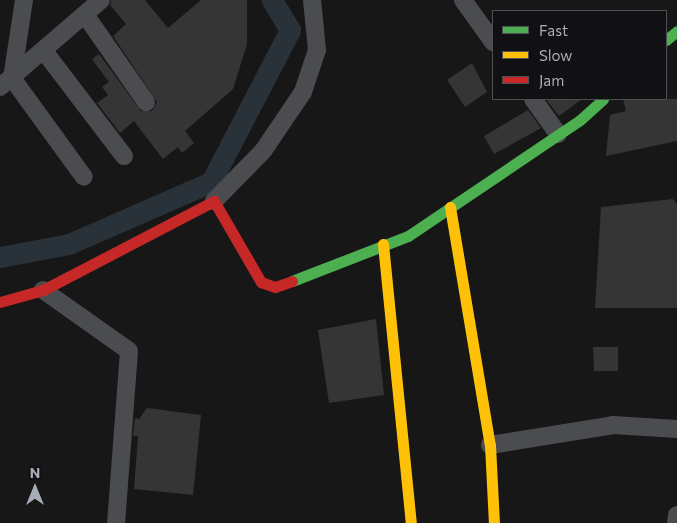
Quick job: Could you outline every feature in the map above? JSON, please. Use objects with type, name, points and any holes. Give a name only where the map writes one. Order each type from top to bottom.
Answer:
[{"type":"street","points":[[6,82],[24,0]]},
{"type":"street","points":[[6,82],[86,16],[101,0]]},
{"type":"street","points":[[0,302],[43,290],[214,201],[263,151],[303,92],[317,50],[312,0]]},
{"type":"street","points":[[463,0],[492,41]]},
{"type":"street","points":[[86,16],[146,102]]},
{"type":"street","points":[[667,39],[677,31]]},
{"type":"street","points":[[44,51],[124,156]]},
{"type":"street","points":[[6,82],[84,177]]},
{"type":"street","points":[[534,100],[558,134]]},
{"type":"street","points":[[214,201],[261,282],[275,287],[408,236],[558,134],[602,100]]},
{"type":"street","points":[[450,207],[490,445],[494,523]]},
{"type":"street","points":[[384,244],[411,523]]},
{"type":"street","points":[[43,290],[129,351],[116,523]]},
{"type":"street","points":[[490,445],[613,425],[677,429]]},
{"type":"street","points":[[676,523],[677,516]]},
{"type":"building","points":[[111,0],[145,0],[168,28],[201,0],[247,0],[247,44],[233,89],[185,131],[194,143],[182,153],[178,147],[163,159],[134,121],[120,133],[97,103],[108,95],[102,87],[109,82],[92,59],[99,54],[141,111],[152,111],[157,102],[113,36],[126,24],[110,5]]},
{"type":"building","points":[[472,63],[487,92],[465,107],[447,80]]},
{"type":"building","points":[[677,99],[677,141],[606,156],[610,115],[626,111],[623,100]]},
{"type":"building","points":[[548,100],[581,100],[559,116],[547,101]]},
{"type":"building","points":[[528,110],[541,128],[494,154],[484,136]]},
{"type":"building","points":[[673,199],[677,204],[677,308],[595,308],[601,207]]},
{"type":"building","points":[[376,319],[384,395],[329,403],[318,330]]},
{"type":"building","points":[[593,347],[618,347],[618,371],[594,371]]},
{"type":"building","points":[[147,408],[201,415],[193,495],[134,489],[138,436],[133,436],[135,418],[139,419]]},
{"type":"waterway","points":[[0,257],[69,244],[211,182],[290,30],[272,0]]},
{"type":"traffic: fast","points":[[667,39],[677,31]]},
{"type":"traffic: fast","points":[[292,281],[408,236],[580,120],[602,100]]},
{"type":"traffic: slow","points":[[450,207],[490,445],[494,523]]},
{"type":"traffic: slow","points":[[383,244],[411,523]]},
{"type":"traffic: jam","points":[[0,302],[43,290],[214,201],[261,282],[275,287],[292,281]]}]
